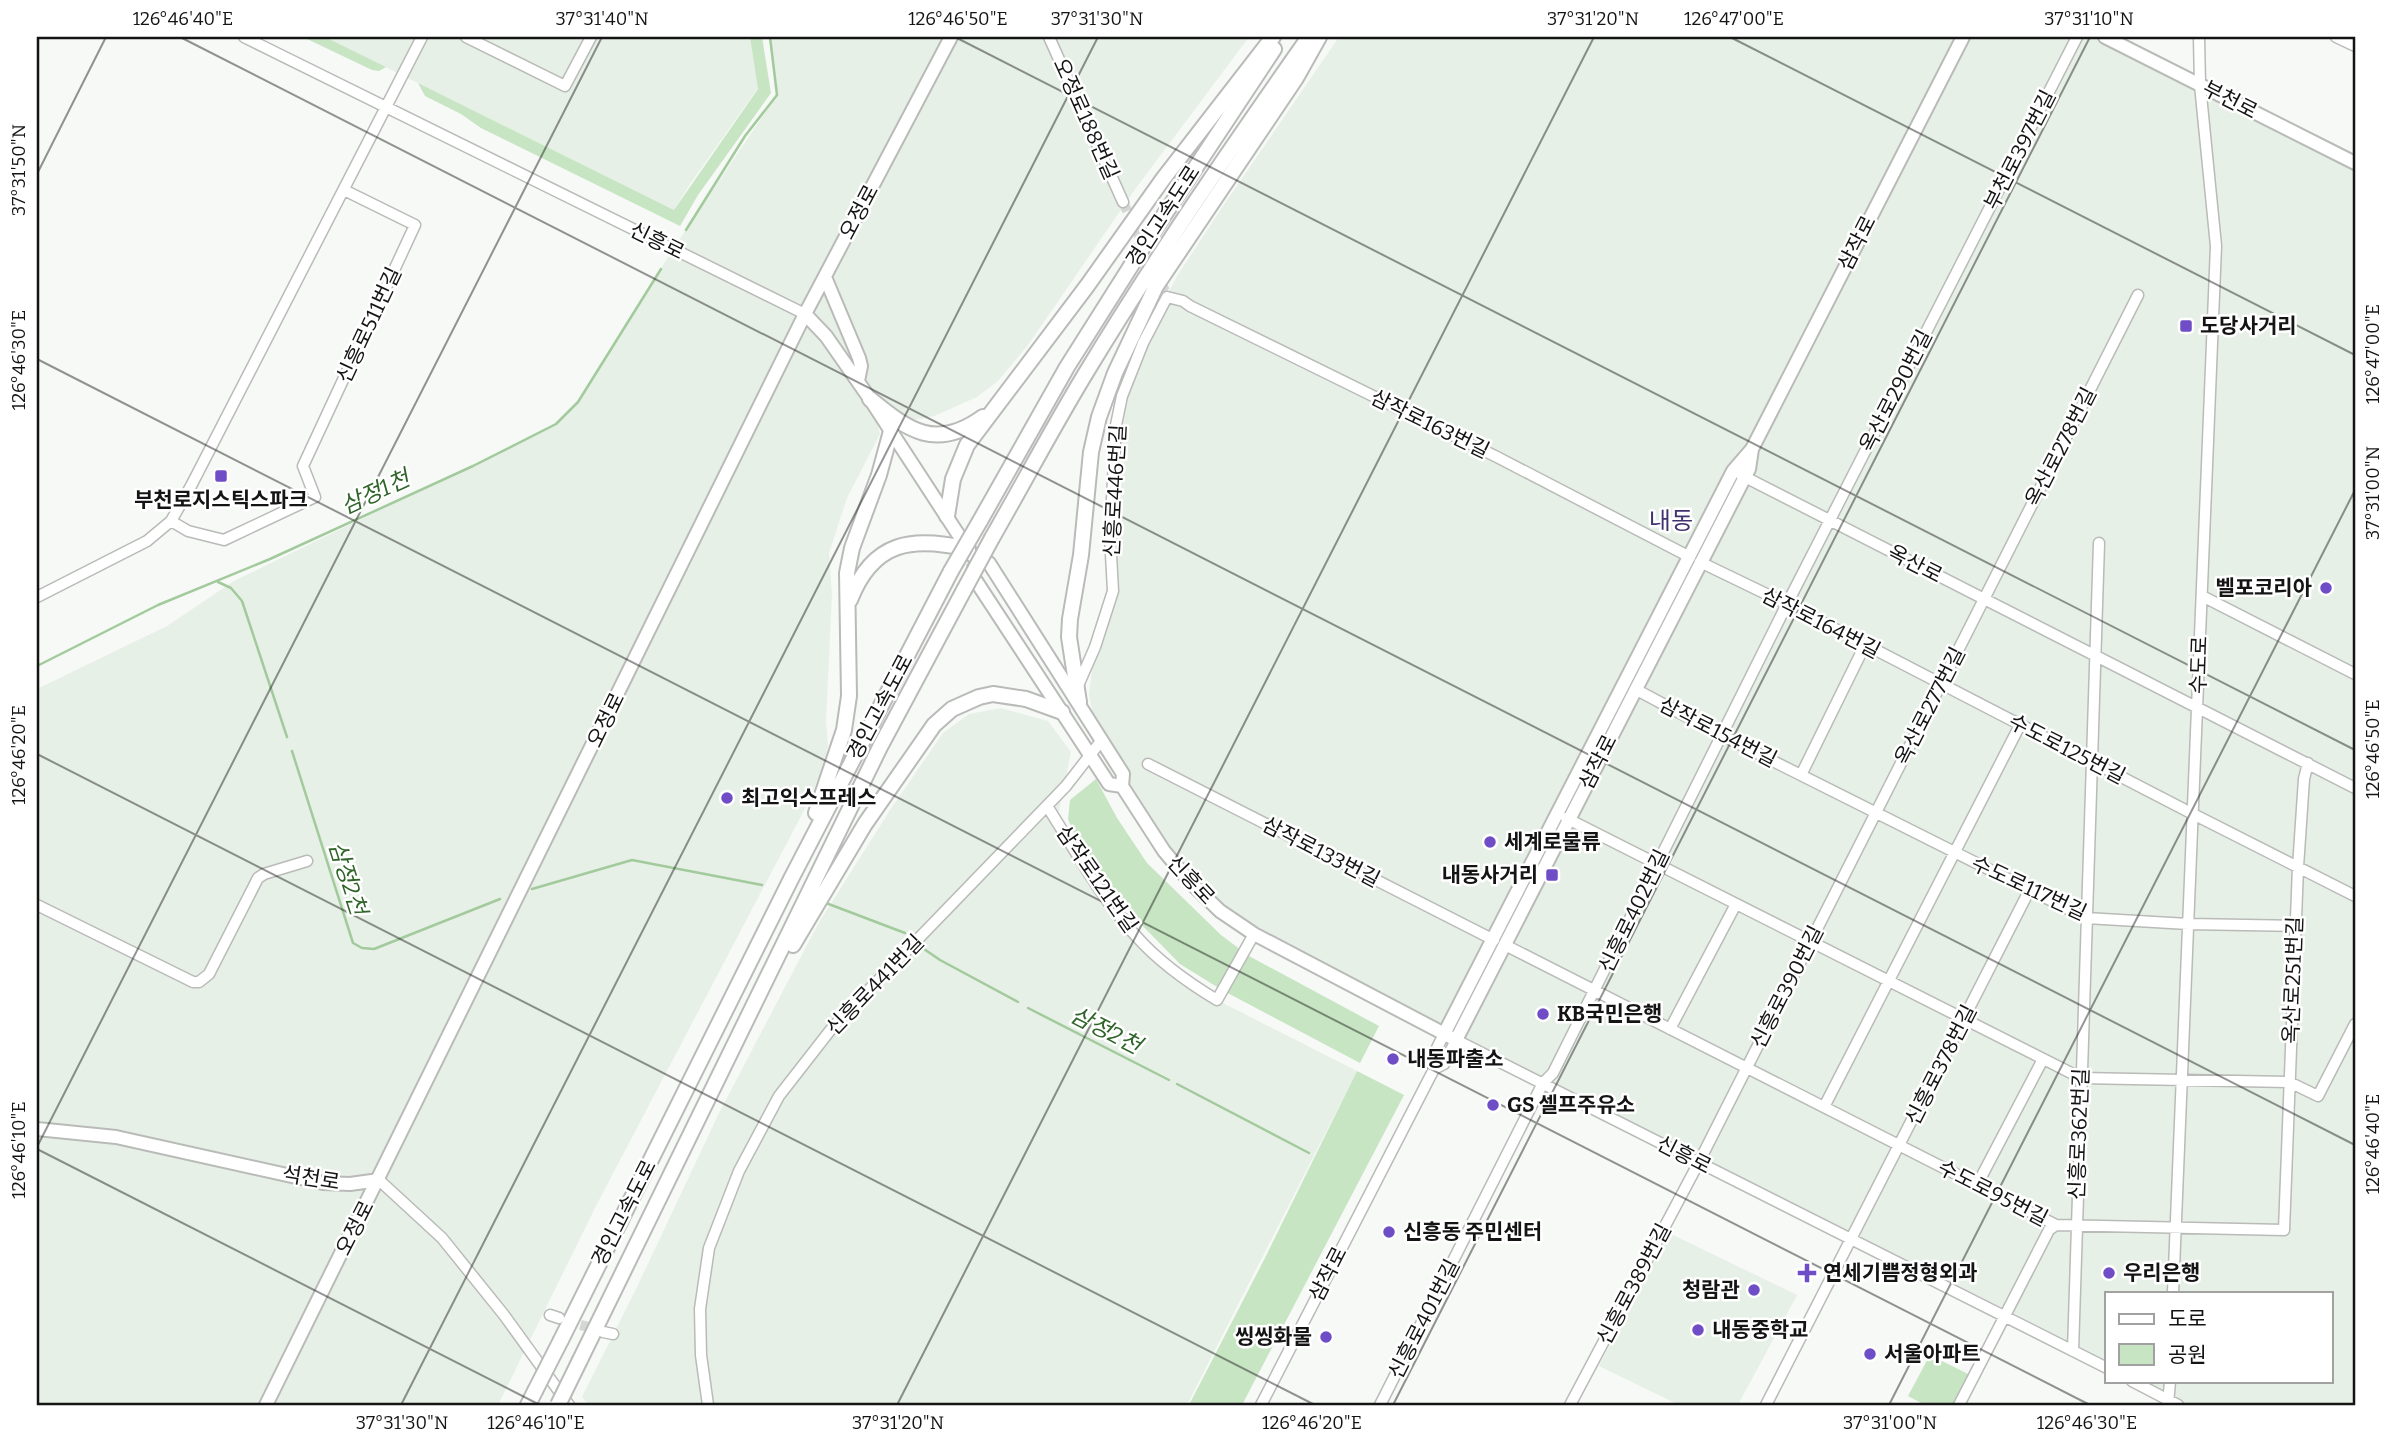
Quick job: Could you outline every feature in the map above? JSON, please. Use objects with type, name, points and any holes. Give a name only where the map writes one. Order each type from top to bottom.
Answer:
[{"type":"highway","points":[[947,516],[953,479],[967,445],[1171,169],[1273,37]]},
{"type":"highway","name":"경인고속도로","points":[[528,1405],[792,877],[951,571],[1067,367],[1208,146],[1282,37]]},
{"type":"highway","name":"경인고속도로","points":[[558,1405],[880,747],[992,538],[1083,378],[1149,272],[1224,157],[1309,37]]},
{"type":"highway","points":[[1078,695],[1069,636],[1070,619],[1081,555],[1091,452],[1099,417],[1115,373],[1156,286],[1296,78],[1319,37]]},
{"type":"highway","points":[[870,399],[900,423],[923,433],[947,435],[960,431],[990,413]]},
{"type":"highway","points":[[792,877],[844,730],[850,660],[847,573],[852,548],[879,475],[891,431]]},
{"type":"highway","points":[[847,609],[855,587],[869,566],[894,548],[939,542],[970,553]]},
{"type":"highway","points":[[748,1018],[865,824],[934,725],[952,709],[965,702],[993,694],[1027,699],[1062,712]]},
{"type":"main road","name":"오정로","points":[[266,1405],[805,314],[951,37]]},
{"type":"main road","name":"삼작로","points":[[1450,1037],[1963,37]]},
{"type":"main road","name":"부천로","points":[[2105,37],[2355,163]]},
{"type":"main road","points":[[825,277],[859,358],[861,366],[858,381]]},
{"type":"main road","name":"신흥로","points":[[805,314],[826,336],[858,381],[947,516],[970,553],[975,578],[1090,756],[1109,784],[1122,786]]},
{"type":"main road","name":"신흥로","points":[[970,553],[989,563],[1078,695],[1101,741],[1123,774],[1122,786],[1164,851],[1191,883],[1220,911],[1254,934],[1450,1037]]},
{"type":"main road","name":"삼작로","points":[[1564,817],[1635,690],[1695,560]]},
{"type":"main road","name":"석천로","points":[[37,1129],[116,1137],[323,1183],[379,1181]]},
{"type":"street","name":"신흥로","points":[[244,37],[805,314]]},
{"type":"street","points":[[37,597],[147,541],[171,521],[422,37]]},
{"type":"street","points":[[466,37],[565,86],[590,37]]},
{"type":"street","name":"오정로188번길","points":[[1049,37],[1123,202]]},
{"type":"street","name":"부천로397번길","points":[[1962,262],[2077,37]]},
{"type":"street","name":"수도로","points":[[2173,1292],[2216,246],[2200,85],[2199,37]]},
{"type":"street","points":[[2336,37],[2355,46]]},
{"type":"street","name":"신흥로511번길","points":[[171,521],[188,531],[224,540],[315,497],[303,466],[415,226],[344,190]]},
{"type":"street","name":"옥산로290번길","points":[[1787,604],[1962,262]]},
{"type":"street","name":"신흥로446번길","points":[[1078,695],[1113,591],[1110,536],[1116,425],[1122,396],[1166,294]]},
{"type":"street","name":"삼작로163번길","points":[[1166,294],[1183,300],[1190,306],[1497,457],[1695,560]]},
{"type":"street","name":"옥산로278번길","points":[[1984,599],[2138,295]]},
{"type":"street","name":"옥산로","points":[[1739,474],[2355,788]]},
{"type":"street","points":[[2096,656],[2099,542]]},
{"type":"street","name":"삼작로164번길","points":[[1695,560],[1787,604],[1941,685]]},
{"type":"street","points":[[2202,596],[2355,674]]},
{"type":"street","name":"옥산로277번길","points":[[1876,813],[1984,599]]},
{"type":"street","name":"신흥로402번길","points":[[1543,1083],[1553,1073],[1787,604]]},
{"type":"street","name":"삼작로154번길","points":[[1801,775],[1866,645]]},
{"type":"street","name":"신흥로362번길","points":[[2073,1351],[2096,656]]},
{"type":"street","name":"수도로125번길","points":[[1941,685],[2355,896]]},
{"type":"street","name":"삼작로154번길","points":[[1635,690],[1876,813]]},
{"type":"street","name":"수도로117번길","points":[[1955,853],[2020,725]]},
{"type":"street","name":"신흥로441번길","points":[[708,1405],[701,1355],[700,1309],[709,1248],[739,1171],[779,1096],[832,1028],[1047,806],[1101,741]]},
{"type":"street","name":"옥산로251번길","points":[[2285,1196],[2298,867],[2304,779],[2308,763]]},
{"type":"street","name":"삼작로133번길","points":[[1148,764],[1594,991]]},
{"type":"street","name":"삼작로121번길","points":[[1047,806],[1093,880],[1135,936],[1171,970],[1217,1000],[1254,934]]},
{"type":"street","name":"수도로117번길","points":[[1876,813],[2086,918],[2295,926]]},
{"type":"street","name":"신흥로390번길","points":[[1699,1162],[1876,813]]},
{"type":"street","points":[[1564,817],[2081,1078],[2289,1082],[2318,1096],[2355,1024]]},
{"type":"street","points":[[1824,1107],[1955,853]]},
{"type":"street","points":[[37,905],[193,982],[199,982],[209,974],[258,878],[307,861]]},
{"type":"street","name":"신흥로378번길","points":[[1766,1405],[2029,891]]},
{"type":"street","points":[[1670,1029],[1736,904]]},
{"type":"street","name":"수도로95번길","points":[[1594,991],[2056,1226],[2284,1230],[2285,1196]]},
{"type":"street","name":"신흥로","points":[[1450,1037],[2105,1367]]},
{"type":"street","name":"삼작로","points":[[1261,1405],[1434,1069],[1432,1058],[1450,1037]]},
{"type":"street","points":[[1977,1185],[2043,1059]]},
{"type":"street","name":"신흥로401번길","points":[[1380,1405],[1543,1083]]},
{"type":"street","name":"신흥로389번길","points":[[1570,1405],[1699,1162]]},
{"type":"street","points":[[379,1181],[442,1238],[504,1315],[569,1405]]},
{"type":"street","points":[[1959,1405],[2049,1230],[2056,1226]]},
{"type":"street","points":[[2134,1382],[2170,1404]]},
{"type":"street","points":[[2169,1382],[2170,1404]]},
{"type":"shaded area","points":[[325,37],[750,37],[758,88],[674,210]]},
{"type":"shaded area","points":[[769,37],[1249,37],[1136,188],[1028,345],[998,381],[977,397],[934,416],[900,423],[871,400],[880,434],[847,498],[829,553],[832,594],[826,721],[828,747],[822,768],[810,799],[598,1202],[498,1405],[37,1405],[37,689],[167,626],[234,581],[556,424],[578,402],[673,249],[777,95]]},
{"type":"shaded area","points":[[1339,37],[2105,37],[2355,163],[2355,1405],[2178,1405],[2134,1382],[2332,1382],[2332,1292],[2105,1292],[2105,1367],[1450,1037],[1220,911],[1164,851],[1099,751],[1089,694],[1095,647],[1113,591],[1116,425],[1143,343],[1177,276]]},
{"type":"shaded area","points":[[1001,708],[1048,721],[1071,752],[1058,816],[1078,856],[1159,961],[1217,1000],[1357,1071],[1187,1405],[589,1405],[582,1397],[719,1113],[818,924],[892,807],[943,733],[969,714]]},
{"type":"shaded area","name":"내동중학교","points":[[1669,1233],[1797,1295],[1738,1405],[1677,1404],[1599,1366]]},
{"type":"green space","points":[[303,37],[325,37],[386,67],[379,71],[372,70]]},
{"type":"green space","points":[[750,37],[762,37],[771,93],[698,195],[680,226],[481,128],[461,114],[425,96],[418,83],[674,210],[758,89]]},
{"type":"green space","points":[[1096,779],[1117,818],[1147,863],[1221,935],[1249,956],[1379,1026],[1360,1063],[1222,990],[1180,964],[1090,872],[1068,819],[1070,800]]},
{"type":"green space","points":[[1357,1071],[1404,1095],[1242,1405],[1189,1405],[1266,1256]]},
{"type":"green space","points":[[1930,1355],[1974,1377],[1959,1405],[1925,1405],[1908,1396]]},
{"type":"waterway","name":"삼정1천","points":[[686,230],[745,136],[777,95],[770,37]]},
{"type":"waterway","name":"삼정1천","points":[[37,666],[158,605],[270,559],[473,466],[556,424],[578,402],[661,269]]},
{"type":"waterway","name":"삼정2천","points":[[218,582],[231,588],[242,601],[287,737]]},
{"type":"waterway","name":"삼정2천","points":[[292,751],[353,943],[362,948],[374,949],[500,899]]},
{"type":"waterway","name":"삼정2천","points":[[532,889],[632,860],[762,885]]},
{"type":"waterway","name":"삼정2천","points":[[826,903],[905,933]]},
{"type":"waterway","name":"삼정2천","points":[[924,949],[1018,1002]]},
{"type":"waterway","name":"삼정2천","points":[[1028,1008],[1169,1080]]},
{"type":"waterway","name":"삼정2천","points":[[1177,1084],[1309,1153]]},
{"type":"tunnel","points":[[1123,202],[1165,291]]},
{"type":"tunnel","points":[[566,1321],[599,1330]]},
{"type":"place","name":"도당사거리","points":[[2186,326]]},
{"type":"place","name":"부천로지스틱스파크","points":[[221,476]]},
{"type":"place","name":"벨포코리아","points":[[2326,588]]},
{"type":"place","name":"최고익스프레스","points":[[727,798]]},
{"type":"place","name":"세계로물류","points":[[1490,842]]},
{"type":"place","name":"내동사거리","points":[[1552,875]]},
{"type":"place","name":"KB국민은행","points":[[1543,1014]]},
{"type":"place","name":"내동파출소","points":[[1393,1059]]},
{"type":"place","name":"GS 셀프주유소","points":[[1493,1105]]},
{"type":"place","name":"신흥동 주민센터","points":[[1389,1232]]},
{"type":"place","name":"연세기쁨정형외과","points":[[1807,1273]]},
{"type":"place","name":"우리은행","points":[[2109,1273]]},
{"type":"place","name":"청람관","points":[[1754,1290]]},
{"type":"place","name":"내동중학교","points":[[1698,1330]]},
{"type":"place","name":"씽씽화물","points":[[1326,1337]]},
{"type":"place","name":"서울아파트","points":[[1870,1354]]},
{"type":"district","name":"내동","points":[[1671,521]]}]
